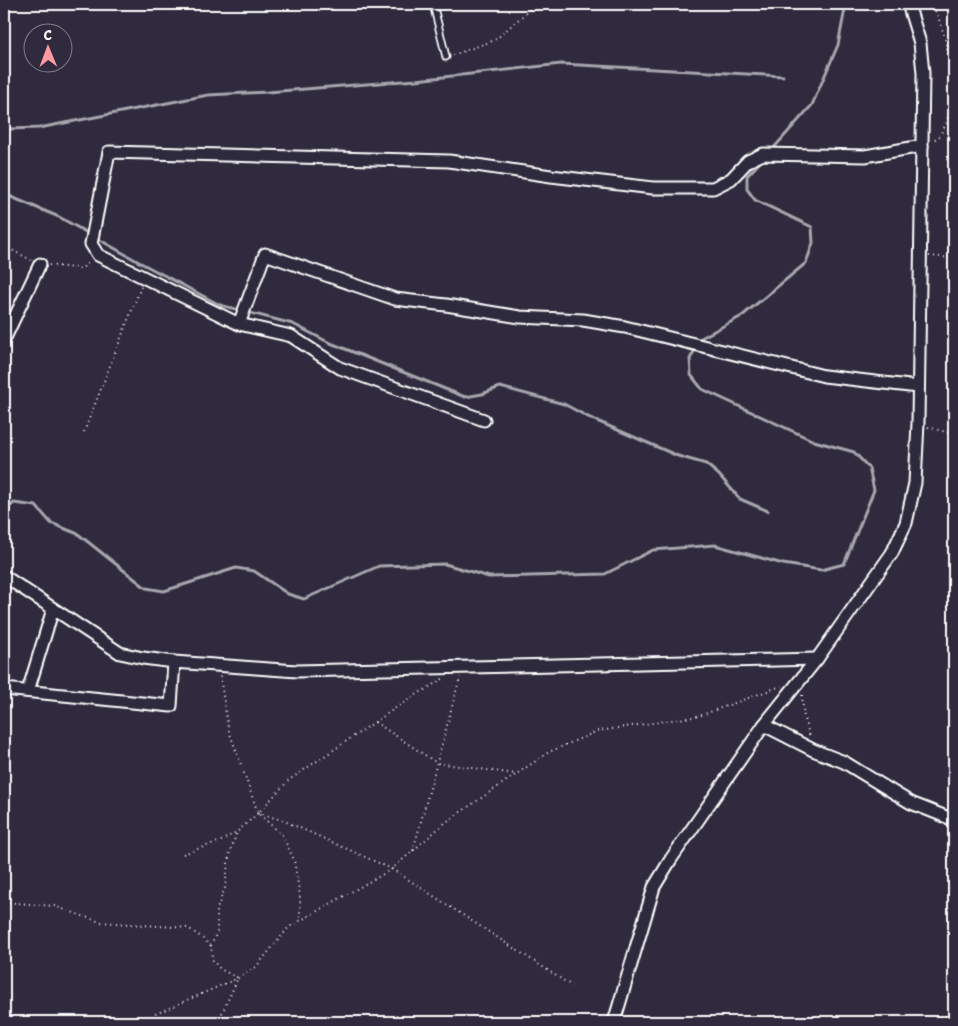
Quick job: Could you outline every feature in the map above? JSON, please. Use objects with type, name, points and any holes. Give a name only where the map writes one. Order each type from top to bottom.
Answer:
[{"type":"street","points":[[614,1022],[654,887],[671,859],[764,725],[817,659],[892,553],[906,523],[915,484],[918,424],[922,146],[922,65],[920,42],[908,4]]},
{"type":"street","points":[[484,420],[340,368],[291,336],[239,324],[98,255],[91,244],[109,152],[449,161],[653,188],[713,188],[731,180],[748,161],[763,154],[865,156],[922,146]]},
{"type":"street","points":[[239,324],[265,254],[394,299],[520,317],[583,320],[617,326],[824,376],[918,387]]},
{"type":"street","points":[[4,340],[40,264]]},
{"type":"street","points":[[4,576],[120,653],[174,662],[297,671],[817,659]]},
{"type":"street","points":[[28,690],[53,609]]},
{"type":"street","points":[[4,689],[171,706],[174,662]]},
{"type":"street","points":[[764,725],[812,750],[844,762],[911,803],[954,820]]},
{"type":"lane","points":[[433,4],[446,58]]},
{"type":"path","points":[[446,58],[495,40],[529,10],[548,4]]},
{"type":"path","points":[[922,146],[939,137],[947,122],[953,93],[951,66],[945,38],[937,13],[928,4]]},
{"type":"path","points":[[4,246],[40,264],[81,269],[98,255]]},
{"type":"path","points":[[920,256],[954,258]]},
{"type":"path","points":[[84,432],[144,278]]},
{"type":"path","points":[[918,424],[954,434]]},
{"type":"path","points":[[219,666],[228,728],[258,814],[282,835],[294,860],[300,896],[300,920]]},
{"type":"path","points":[[413,851],[462,667]]},
{"type":"path","points":[[183,854],[221,841],[238,830],[258,814],[289,780],[403,703],[445,678]]},
{"type":"path","points":[[800,679],[804,719],[809,736],[825,754]]},
{"type":"path","points":[[137,1022],[238,978],[256,967],[289,926],[392,869],[446,822],[549,752],[598,731],[699,716],[782,686]]},
{"type":"path","points":[[375,722],[437,763],[516,774]]},
{"type":"path","points":[[258,814],[282,820],[392,869],[572,986]]},
{"type":"path","points":[[238,830],[229,855],[225,888],[217,909],[217,932],[211,946],[213,961],[220,969],[238,978]]},
{"type":"path","points":[[4,902],[54,906],[100,922],[188,928],[211,946]]},
{"type":"path","points":[[218,1022],[238,978]]},
{"type":"waterway","points":[[771,151],[812,105],[838,45],[846,4]]},
{"type":"waterway","points":[[4,131],[9,129],[39,128],[208,95],[416,80],[561,64],[783,76]]},
{"type":"waterway","points":[[4,511],[14,503],[36,506],[51,523],[78,534],[146,588],[164,591],[236,568],[254,571],[288,594],[304,599],[379,566],[445,564],[489,577],[605,574],[653,550],[715,545],[783,564],[821,570],[844,564],[874,490],[869,468],[854,452],[814,441],[702,389],[691,375],[690,359],[701,338],[742,316],[806,263],[813,243],[812,227],[755,200],[747,189],[747,176],[763,159]]},
{"type":"waterway","points":[[4,194],[59,217],[220,305],[293,324],[328,342],[465,397],[482,394],[500,387],[564,404],[590,418],[678,456],[706,464],[719,475],[740,499],[768,511]]}]
